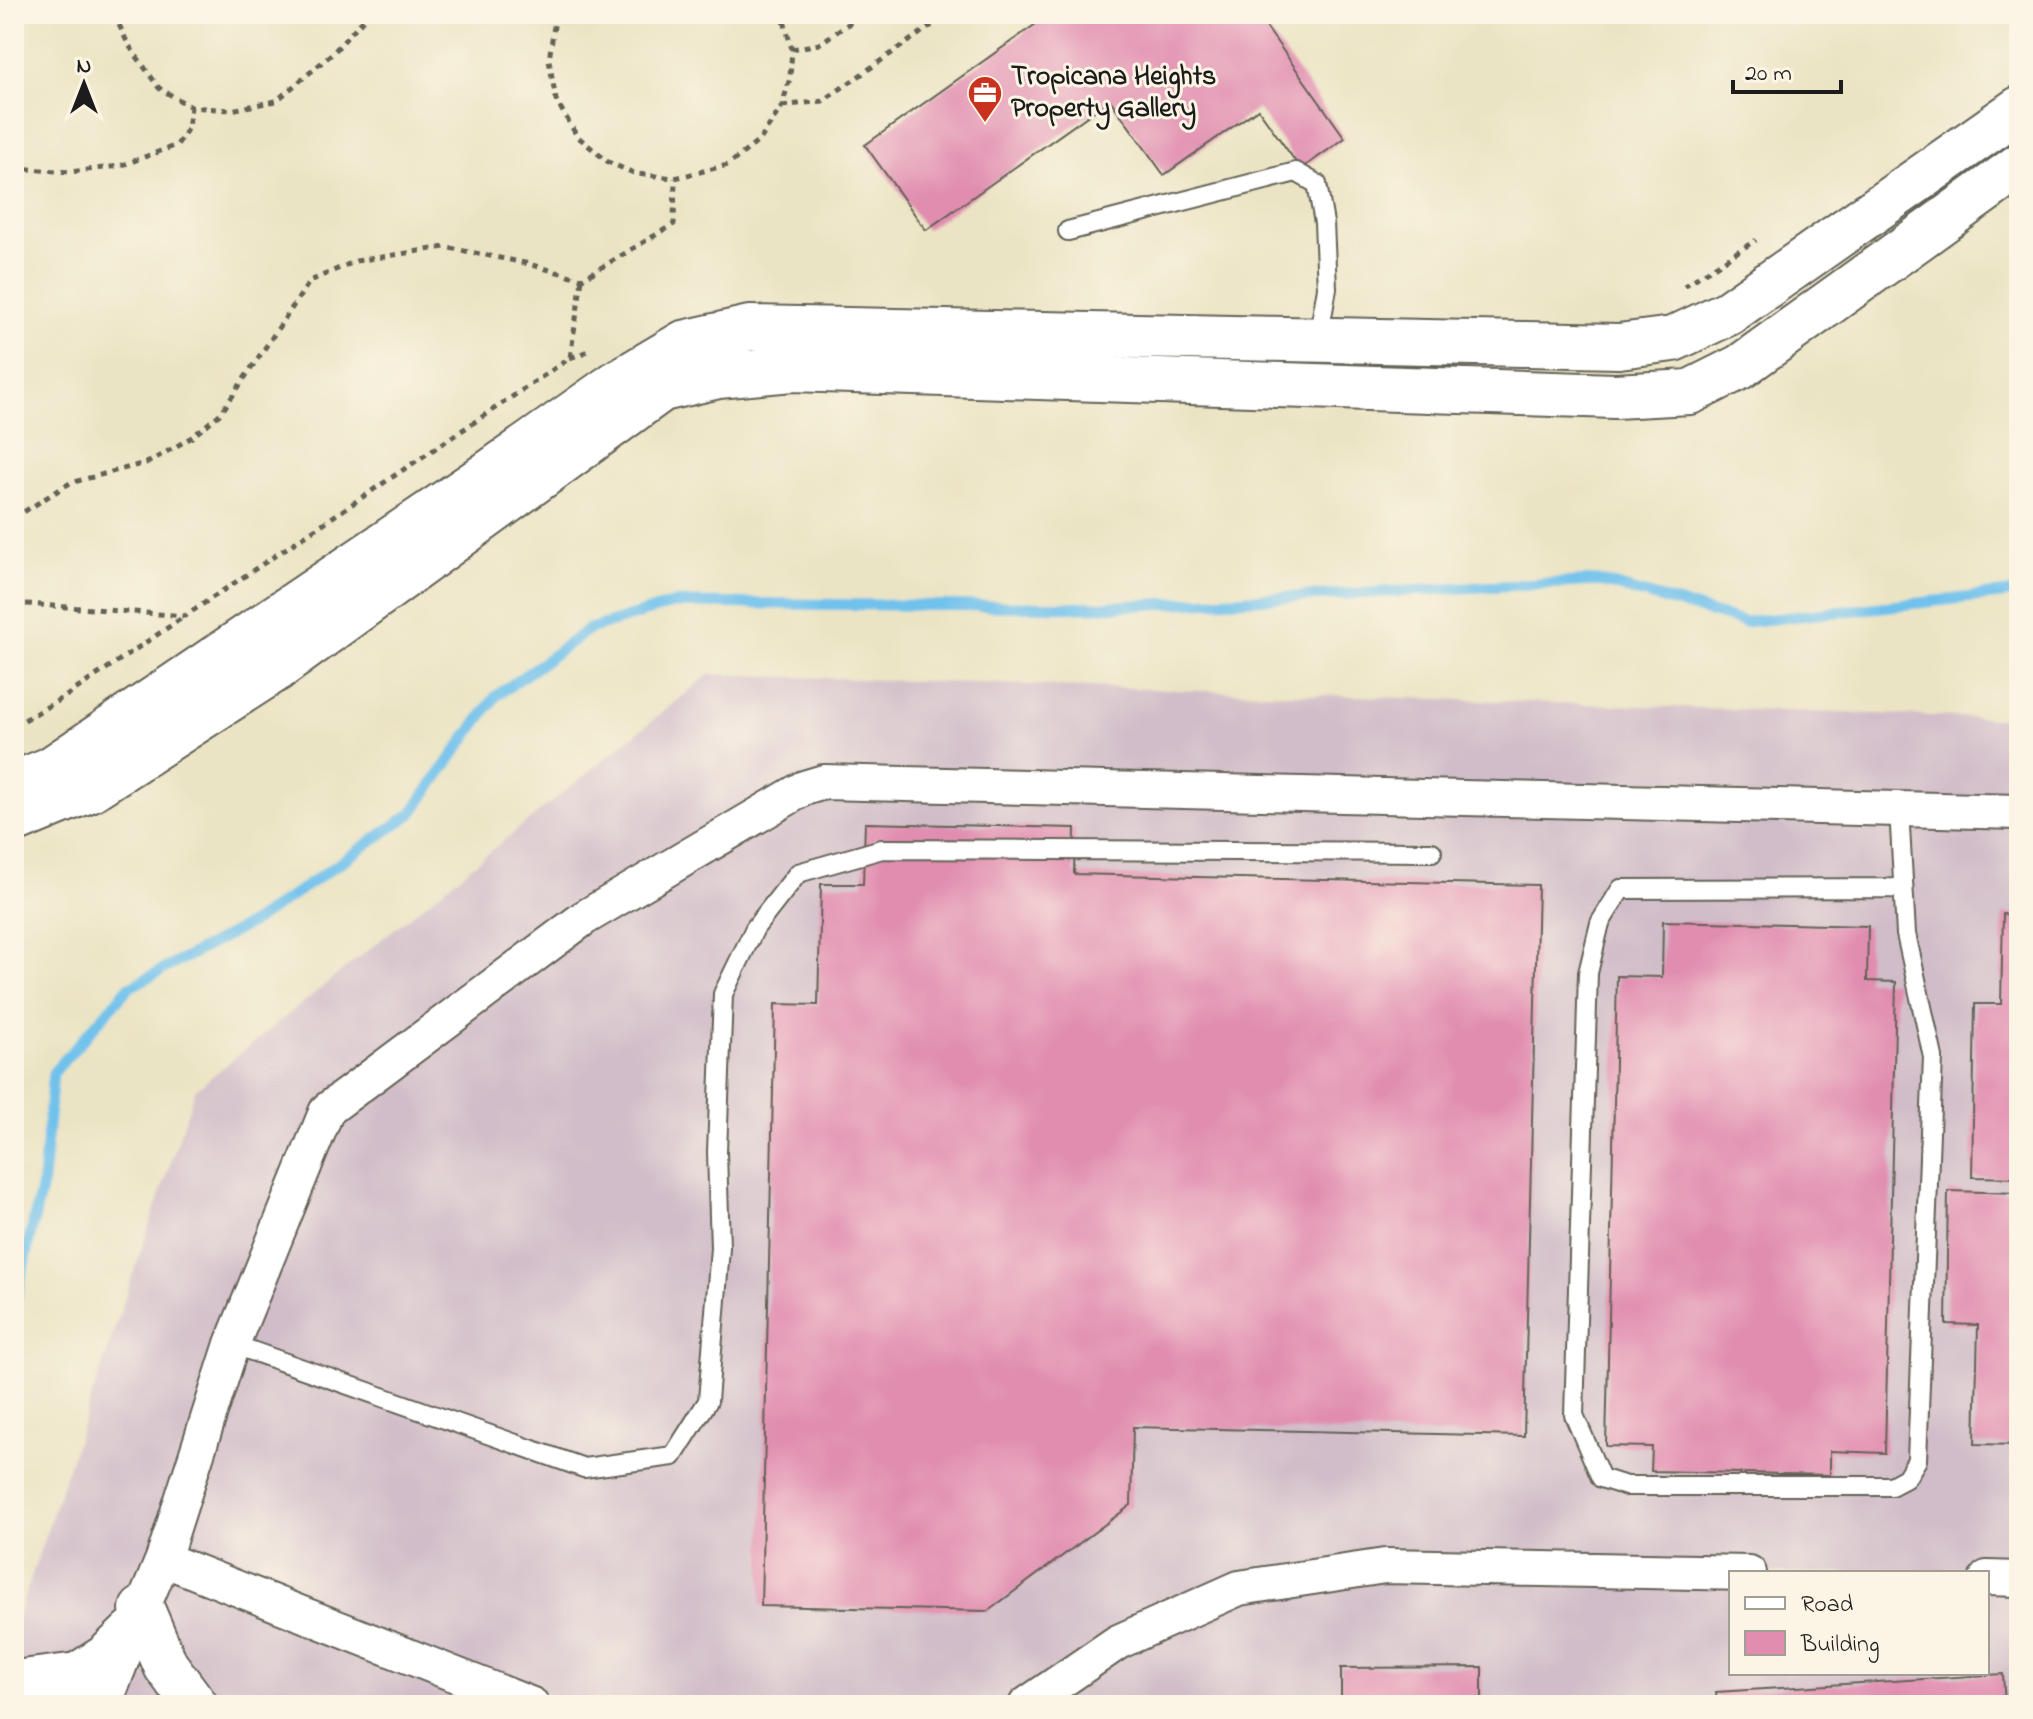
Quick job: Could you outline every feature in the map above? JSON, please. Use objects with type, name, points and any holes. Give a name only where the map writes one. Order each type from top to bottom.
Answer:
[{"type":"street","points":[[14,784],[51,769],[615,384],[684,343],[750,328],[1619,346],[1673,339],[1728,313],[2018,112]]},
{"type":"street","points":[[14,821],[89,790],[278,668],[662,389],[718,376],[792,369],[1615,396],[1690,392],[1740,367],[2019,166]]},
{"type":"street","points":[[18,1681],[103,1705],[163,1559],[232,1344],[327,1110],[584,918],[804,788],[824,782],[2019,812]]},
{"type":"street","points":[[163,1559],[532,1705]]},
{"type":"street","points":[[1026,1705],[1118,1642],[1239,1588],[1385,1566],[1729,1573]]},
{"type":"street","points":[[1989,1578],[2019,1579]]},
{"type":"street","points":[[18,1681],[78,1675],[106,1657],[137,1620]]},
{"type":"street","points":[[137,1620],[195,1705]]},
{"type":"lane","points":[[1068,231],[1296,172],[1317,184],[1324,223],[1327,288],[1318,340]]},
{"type":"lane","points":[[1899,809],[1906,934],[1933,1057],[1917,1460],[1906,1478],[1891,1486],[1626,1486],[1601,1478],[1574,1415],[1588,973],[1600,923],[1621,889],[1903,888]]},
{"type":"lane","points":[[232,1344],[584,1468],[673,1456],[708,1401],[720,1248],[717,1152],[723,994],[755,928],[798,873],[882,849],[1432,852]]},
{"type":"path","points":[[114,14],[128,44],[159,88],[191,107],[231,110],[276,101],[332,54],[368,14]]},
{"type":"path","points":[[558,14],[549,60],[556,100],[577,136],[608,162],[636,174],[675,178],[728,165],[760,140],[782,106],[790,78],[792,49],[782,14]]},
{"type":"path","points":[[792,49],[819,44],[863,14]]},
{"type":"path","points":[[782,106],[823,101],[948,14]]},
{"type":"path","points":[[14,168],[70,172],[120,166],[177,145],[188,128],[191,107]]},
{"type":"path","points":[[14,518],[70,483],[149,462],[192,437],[221,413],[310,281],[356,261],[445,247],[525,263],[582,279],[674,224],[675,178]]},
{"type":"path","points":[[1672,293],[1763,236]]},
{"type":"path","points":[[14,726],[66,696],[570,358],[582,279]]},
{"type":"path","points":[[14,603],[185,616]]},
{"type":"shaded area","points":[[710,674],[2019,719],[2019,1705],[14,1705],[14,1628],[195,1090]]},
{"type":"building","name":"Tropicana Heights Property Gallery","points":[[1050,14],[1257,14],[1345,138],[1301,169],[1258,109],[1164,175],[1110,100],[926,230],[865,145]]},
{"type":"building","points":[[865,823],[1075,828],[1074,874],[1538,885],[1524,1436],[1133,1427],[1131,1505],[988,1611],[761,1606],[775,1004],[818,1005],[821,884],[863,884]]},
{"type":"building","points":[[2003,914],[2019,915],[2019,1178],[1972,1177],[1975,1004],[2001,1004]]},
{"type":"building","points":[[1663,921],[1868,926],[1867,981],[1896,982],[1885,1453],[1830,1451],[1830,1475],[1651,1471],[1652,1447],[1606,1446],[1617,976],[1662,977]]},
{"type":"building","points":[[1948,1191],[2019,1193],[2019,1445],[1975,1444],[1978,1325],[1946,1324]]},
{"type":"building","points":[[1482,1667],[1482,1705],[1341,1705],[1341,1668]]},
{"type":"building","points":[[2003,1674],[2005,1705],[1717,1705],[1716,1692]]},
{"type":"waterway","points":[[14,1308],[43,1180],[53,1073],[128,988],[255,921],[411,814],[496,696],[589,629],[675,603],[1100,607],[1598,581],[1744,622],[2019,592]]},
{"type":"place","name":"Tropicana Heights Property Gallery","points":[[985,124]]}]
